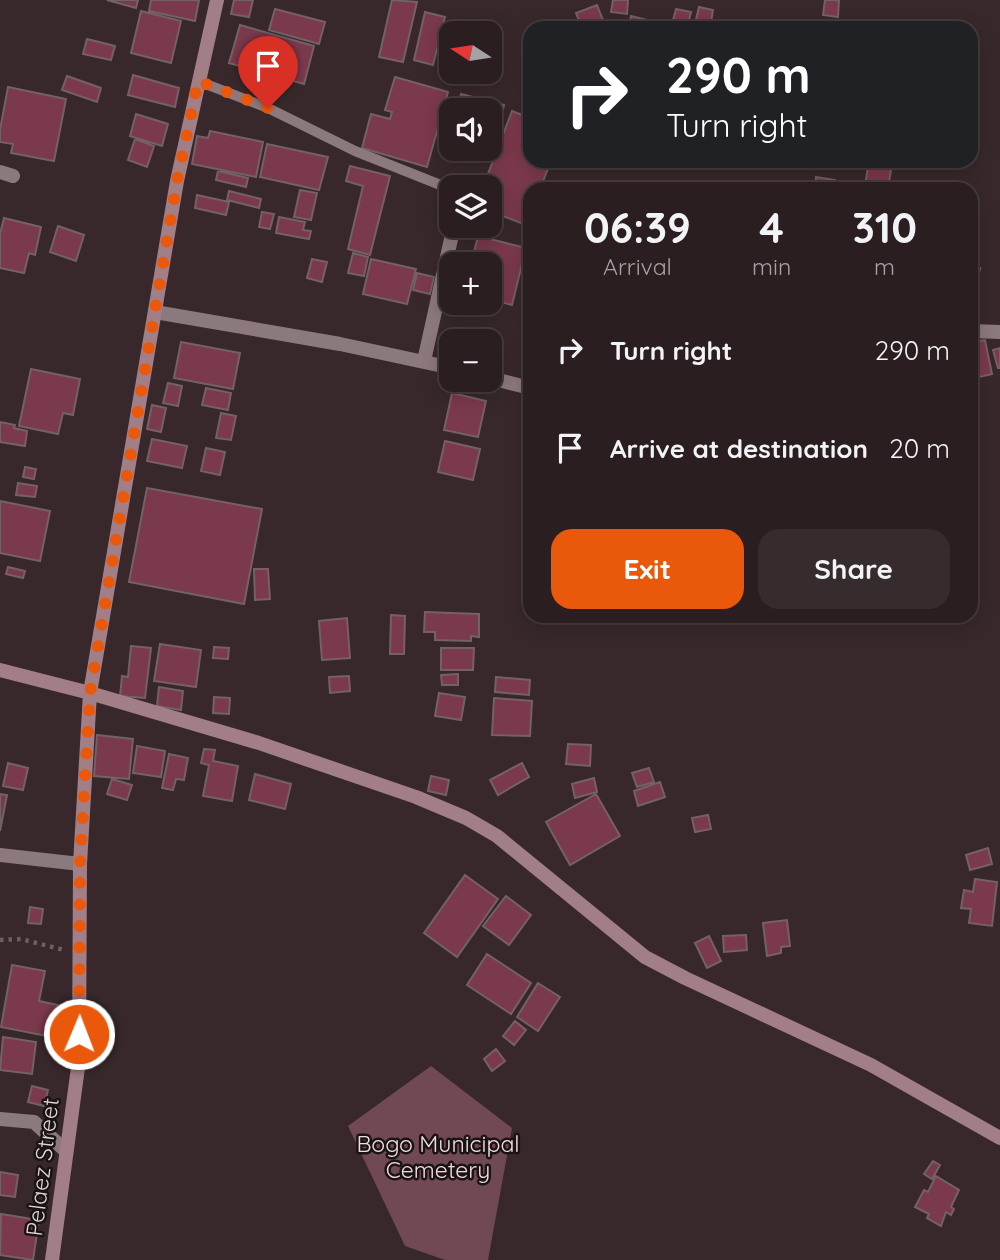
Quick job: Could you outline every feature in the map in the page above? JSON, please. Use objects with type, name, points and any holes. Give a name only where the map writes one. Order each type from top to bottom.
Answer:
[{"type":"street","name":"Pelaez Street","points":[[52,1260],[79,1060],[80,864],[90,693],[177,181],[217,0]]},
{"type":"street","points":[[424,361],[451,238]]},
{"type":"street","points":[[155,312],[439,365]]},
{"type":"street","points":[[978,331],[1000,332]]},
{"type":"street","points":[[502,381],[523,386]]},
{"type":"street","points":[[0,670],[90,693],[258,743],[416,797],[466,818],[506,844],[645,957],[871,1065],[1000,1138]]},
{"type":"street","points":[[0,855],[80,864]]},
{"type":"street","points":[[0,1119],[34,1122],[66,1151]]},
{"type":"lane","points":[[198,81],[268,108],[355,151],[439,184]]},
{"type":"path","points":[[0,940],[21,939],[80,955]]},
{"type":"green space","name":"Bogo Municipal Cemetery","points":[[431,1066],[512,1128],[488,1260],[445,1260],[405,1246],[348,1126]]},
{"type":"building","points":[[107,0],[138,0],[136,8]]},
{"type":"building","points":[[151,0],[199,0],[195,21],[149,11]]},
{"type":"building","points":[[234,0],[253,0],[249,17],[231,14]]},
{"type":"building","points":[[392,0],[417,2],[403,62],[379,57]]},
{"type":"building","points":[[613,0],[628,0],[627,14],[611,12]]},
{"type":"building","points":[[825,0],[839,0],[838,17],[823,15]]},
{"type":"building","points":[[597,5],[603,21],[579,21],[576,13]]},
{"type":"building","points":[[699,7],[713,10],[711,21],[696,21]]},
{"type":"building","points":[[275,9],[325,22],[319,44],[269,30]]},
{"type":"building","points":[[676,9],[691,12],[689,21],[673,21]]},
{"type":"building","points":[[141,11],[181,21],[171,63],[131,53]]},
{"type":"building","points":[[425,12],[445,17],[444,21],[439,21],[439,41],[433,65],[414,60]]},
{"type":"building","points":[[631,16],[647,20],[647,21],[630,21]]},
{"type":"building","points":[[240,25],[314,46],[304,84],[229,63]]},
{"type":"building","points":[[87,39],[115,46],[111,60],[83,54]]},
{"type":"building","points":[[133,75],[179,88],[175,107],[128,95]]},
{"type":"building","points":[[67,76],[101,88],[97,102],[62,90]]},
{"type":"building","points":[[395,77],[448,92],[446,98],[439,98],[439,124],[427,167],[362,148],[371,114],[390,119],[392,112],[385,110]]},
{"type":"building","points":[[8,87],[66,99],[54,161],[11,153],[13,144],[0,142]]},
{"type":"building","points":[[461,94],[477,98],[460,98]]},
{"type":"building","points":[[512,111],[523,115],[523,168],[548,168],[543,182],[523,182],[523,224],[502,216],[502,175],[488,175],[493,161],[502,161],[502,137]]},
{"type":"building","points":[[136,114],[168,124],[162,146],[130,136]]},
{"type":"building","points":[[210,131],[263,142],[256,177],[192,164],[197,136],[208,138]]},
{"type":"building","points":[[135,139],[154,146],[147,167],[128,160]]},
{"type":"building","points":[[267,144],[328,157],[319,190],[260,177]]},
{"type":"building","points":[[350,166],[390,176],[370,255],[348,249],[363,186],[346,181]]},
{"type":"building","points":[[868,168],[891,168],[889,182],[866,182]]},
{"type":"building","points":[[218,171],[248,178],[246,187],[216,180]]},
{"type":"building","points":[[816,177],[835,180],[835,182],[816,182]]},
{"type":"building","points":[[300,190],[317,193],[311,220],[294,217]]},
{"type":"building","points":[[229,191],[261,199],[259,208],[227,200]]},
{"type":"building","points":[[197,195],[229,202],[226,215],[195,208]]},
{"type":"building","points":[[262,212],[274,214],[270,229],[259,227]]},
{"type":"building","points":[[279,217],[305,222],[303,230],[311,231],[309,239],[276,233]]},
{"type":"building","points":[[4,218],[41,227],[35,255],[29,253],[24,273],[0,268],[0,234]]},
{"type":"building","points":[[58,226],[84,235],[76,261],[50,252]]},
{"type":"building","points":[[478,238],[523,247],[523,260],[512,305],[502,302],[502,252],[474,252]]},
{"type":"building","points":[[353,253],[368,257],[364,276],[348,273]]},
{"type":"building","points":[[312,259],[327,262],[322,282],[307,278]]},
{"type":"building","points":[[371,259],[416,269],[407,304],[363,294]]},
{"type":"building","points":[[417,273],[434,277],[430,294],[413,290]]},
{"type":"building","points":[[985,340],[992,374],[978,377],[978,341]]},
{"type":"building","points":[[181,342],[240,353],[233,389],[174,378]]},
{"type":"building","points":[[1000,348],[1000,368],[998,368],[993,350]]},
{"type":"building","points":[[31,369],[80,379],[73,415],[63,413],[58,434],[19,426]]},
{"type":"building","points":[[168,383],[182,386],[178,406],[163,403]]},
{"type":"building","points":[[206,388],[231,393],[228,410],[202,405]]},
{"type":"building","points":[[452,393],[486,401],[478,437],[444,430]]},
{"type":"building","points":[[152,405],[166,408],[161,432],[147,429]]},
{"type":"building","points":[[221,413],[236,416],[231,440],[216,438]]},
{"type":"building","points":[[0,422],[27,431],[25,446],[0,442]]},
{"type":"building","points":[[152,439],[187,446],[182,468],[147,461]]},
{"type":"building","points":[[445,441],[480,449],[473,480],[438,472]]},
{"type":"building","points":[[206,448],[225,452],[220,475],[201,471]]},
{"type":"building","points":[[25,467],[36,469],[34,479],[23,477]]},
{"type":"building","points":[[18,483],[37,486],[35,497],[16,495]]},
{"type":"building","points":[[147,488],[262,509],[244,604],[129,582]]},
{"type":"building","points":[[0,501],[50,511],[40,561],[0,553]]},
{"type":"building","points":[[8,567],[25,571],[23,578],[6,574]]},
{"type":"building","points":[[254,569],[268,569],[270,599],[255,600]]},
{"type":"building","points":[[425,612],[479,614],[479,637],[471,636],[471,641],[435,640],[435,632],[424,632]]},
{"type":"building","points":[[391,615],[405,616],[404,654],[390,654]]},
{"type":"building","points":[[347,618],[350,658],[322,660],[319,621]]},
{"type":"building","points":[[160,644],[201,650],[196,687],[154,681]]},
{"type":"building","points":[[131,646],[151,648],[145,698],[120,696],[122,676],[128,677]]},
{"type":"building","points":[[214,647],[229,648],[228,659],[213,658]]},
{"type":"building","points":[[441,648],[474,648],[473,670],[441,670]]},
{"type":"building","points":[[458,674],[458,685],[442,685],[441,675]]},
{"type":"building","points":[[349,676],[350,691],[330,693],[329,677]]},
{"type":"building","points":[[496,677],[530,680],[529,695],[495,692]]},
{"type":"building","points":[[159,687],[183,691],[181,710],[157,706]]},
{"type":"building","points":[[439,693],[465,697],[461,720],[435,716]]},
{"type":"building","points":[[214,697],[230,698],[229,714],[213,713]]},
{"type":"building","points":[[494,698],[532,701],[530,736],[492,735]]},
{"type":"building","points":[[97,735],[133,739],[129,779],[94,776]]},
{"type":"building","points":[[568,744],[591,745],[590,766],[566,764]]},
{"type":"building","points":[[137,746],[165,751],[161,777],[133,773]]},
{"type":"building","points":[[204,749],[215,750],[213,761],[238,766],[232,801],[203,796],[209,765],[201,763]]},
{"type":"building","points":[[169,754],[188,758],[184,780],[176,779],[173,790],[162,788]]},
{"type":"building","points":[[8,763],[28,768],[23,790],[3,786]]},
{"type":"building","points":[[522,763],[529,777],[498,795],[490,780]]},
{"type":"building","points":[[649,768],[654,782],[637,787],[632,773]]},
{"type":"building","points":[[255,774],[291,784],[285,809],[249,800]]},
{"type":"building","points":[[431,776],[449,780],[446,795],[428,791]]},
{"type":"building","points":[[594,778],[597,792],[575,798],[572,784]]},
{"type":"building","points":[[112,779],[132,785],[127,800],[107,794]]},
{"type":"building","points":[[660,782],[665,797],[638,806],[634,791]]},
{"type":"building","points":[[0,794],[7,795],[0,831]]},
{"type":"building","points":[[596,794],[620,836],[570,865],[546,822]]},
{"type":"building","points":[[708,815],[711,829],[695,832],[692,818]]},
{"type":"building","points":[[988,848],[992,864],[970,870],[966,855]]},
{"type":"building","points":[[465,875],[498,899],[457,957],[424,933]]},
{"type":"building","points":[[975,879],[997,882],[992,926],[969,923],[971,909],[961,908],[964,890],[973,892]]},
{"type":"building","points":[[506,896],[531,915],[509,945],[483,926]]},
{"type":"building","points":[[30,907],[43,909],[41,924],[28,923]]},
{"type":"building","points":[[787,920],[790,946],[781,947],[781,953],[767,956],[763,923]]},
{"type":"building","points":[[746,935],[747,950],[724,952],[723,936]]},
{"type":"building","points":[[709,936],[721,961],[707,968],[695,943]]},
{"type":"building","points":[[487,954],[531,983],[511,1014],[467,985]]},
{"type":"building","points":[[12,965],[45,971],[39,1001],[58,1005],[52,1037],[1,1027]]},
{"type":"building","points":[[538,983],[560,997],[538,1031],[517,1017]]},
{"type":"building","points":[[515,1021],[526,1030],[514,1045],[503,1036]]},
{"type":"building","points":[[3,1037],[36,1042],[32,1074],[0,1070]]},
{"type":"building","points":[[496,1049],[505,1061],[492,1071],[484,1059]]},
{"type":"building","points":[[32,1086],[48,1090],[44,1106],[28,1102]]},
{"type":"building","points":[[933,1161],[940,1165],[932,1179],[924,1174]]},
{"type":"building","points":[[0,1172],[18,1175],[15,1197],[0,1195]]},
{"type":"building","points":[[936,1176],[959,1190],[951,1207],[954,1209],[951,1215],[946,1212],[941,1226],[927,1218],[929,1214],[915,1207],[924,1190],[928,1192]]},
{"type":"building","points":[[1,1214],[39,1220],[33,1260],[0,1255]]},
{"type":"route","points":[[79,1034],[80,864],[90,693],[177,181],[198,81],[268,108]]}]
